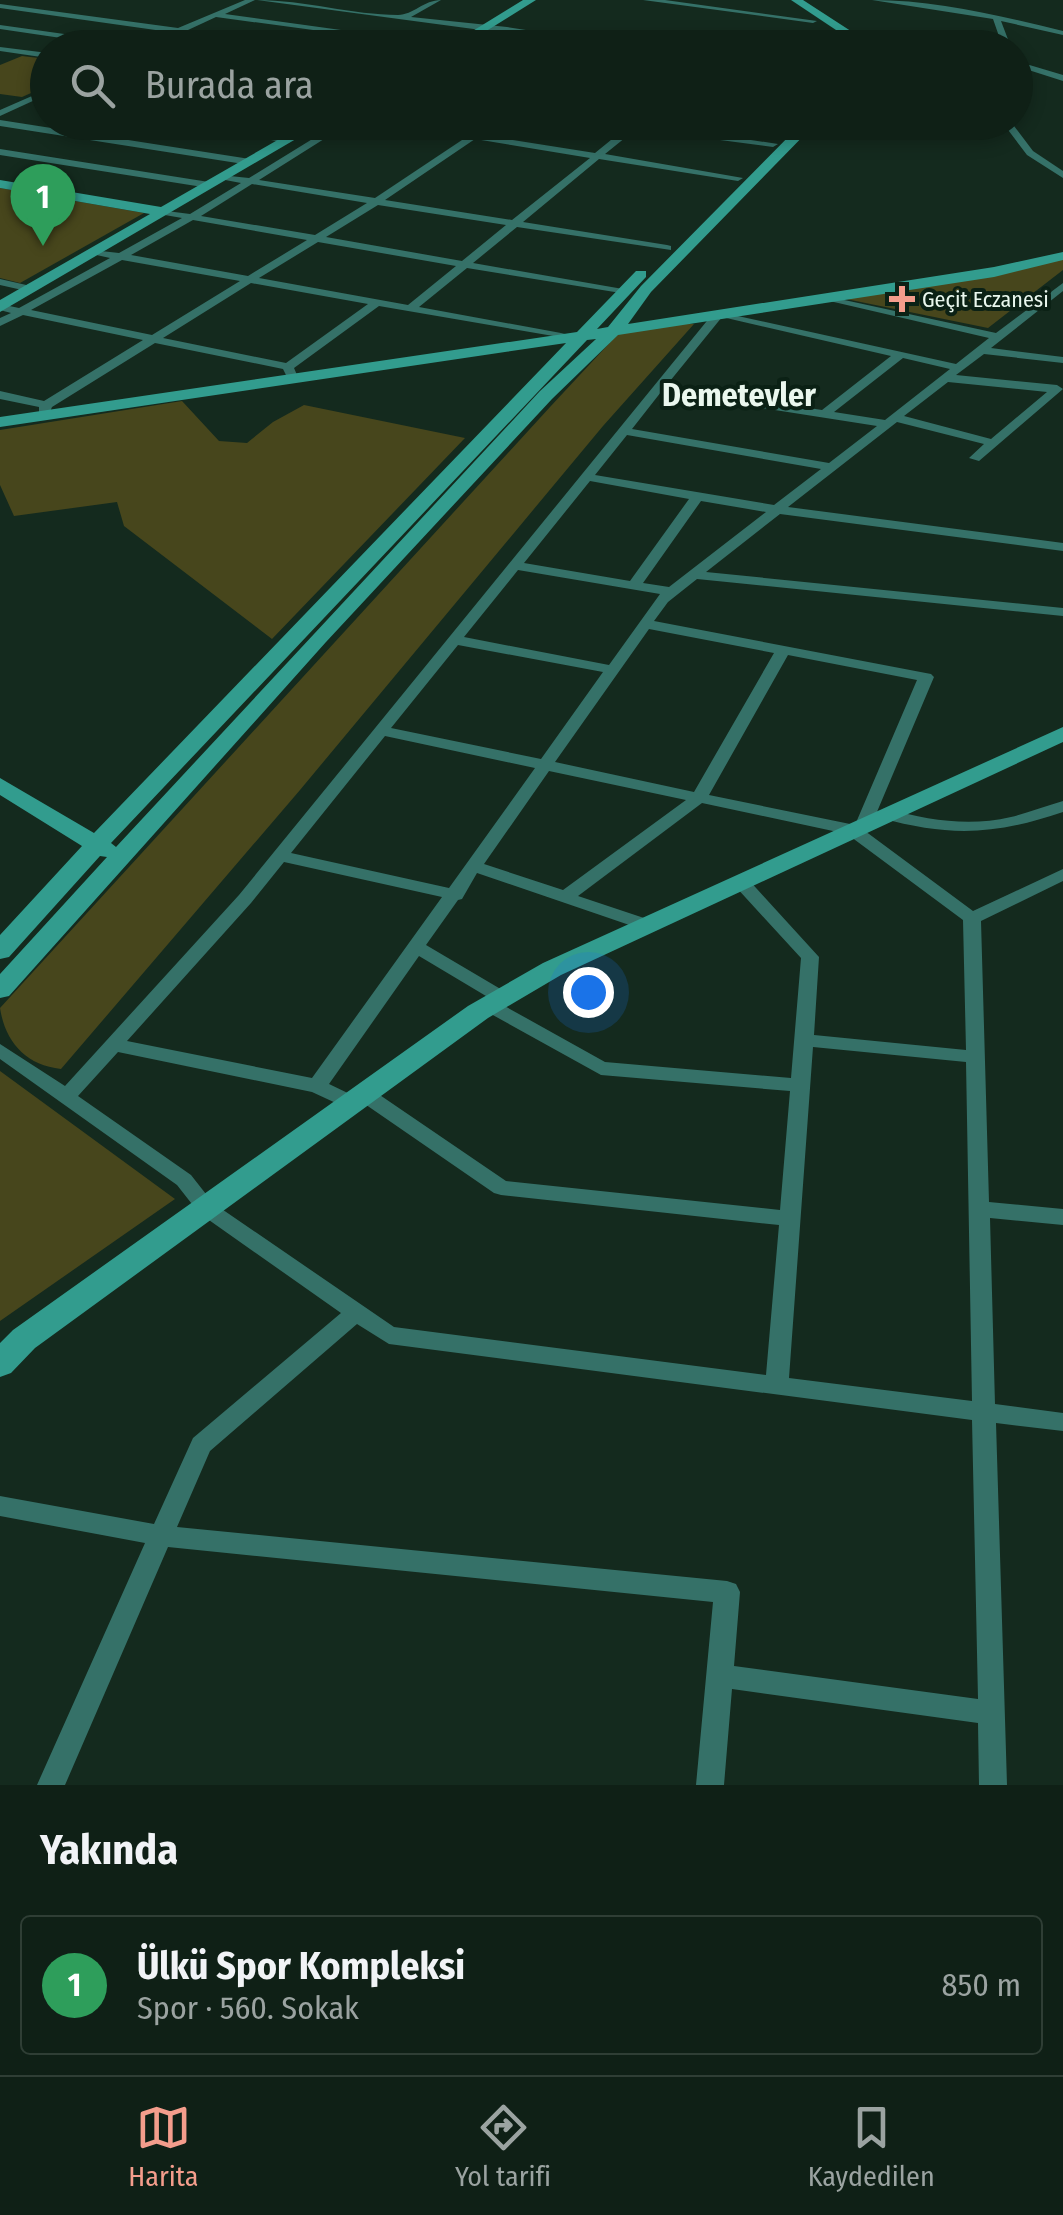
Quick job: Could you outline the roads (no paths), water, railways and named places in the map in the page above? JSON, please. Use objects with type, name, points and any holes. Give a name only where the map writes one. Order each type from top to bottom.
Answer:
[{"type":"main road","points":[[479,30],[504,24],[531,0]]},
{"type":"main road","points":[[781,0],[824,30]]},
{"type":"main road","points":[[796,0],[844,30]]},
{"type":"main road","points":[[0,307],[223,177],[296,140]]},
{"type":"main road","points":[[0,951],[572,335],[623,292],[776,140]]},
{"type":"main road","points":[[0,990],[546,395],[617,328],[646,290],[794,140]]},
{"type":"main road","points":[[0,184],[164,212]]},
{"type":"main road","points":[[719,313],[754,303],[1063,252]]},
{"type":"main road","points":[[0,422],[44,410],[290,372],[826,299],[994,272],[1063,252]]},
{"type":"main road","points":[[0,1364],[24,1339],[495,1002],[552,969],[1063,734]]},
{"type":"main road","points":[[0,785],[94,846],[122,855]]},
{"type":"street","points":[[180,30],[251,0]]},
{"type":"street","points":[[262,0],[486,26]]},
{"type":"street","points":[[326,8],[344,0]]},
{"type":"street","points":[[403,18],[436,0]]},
{"type":"street","points":[[647,0],[812,22]]},
{"type":"street","points":[[876,0],[996,17],[1063,33]]},
{"type":"street","points":[[955,12],[981,0]]},
{"type":"street","points":[[0,6],[171,30]]},
{"type":"street","points":[[277,23],[312,6]]},
{"type":"street","points":[[0,19],[24,10]]},
{"type":"street","points":[[214,15],[328,30]]},
{"type":"street","points":[[996,17],[1001,30]]},
{"type":"street","points":[[504,24],[532,30]]},
{"type":"street","points":[[497,30],[504,24],[558,30]]},
{"type":"street","points":[[0,27],[30,31]]},
{"type":"street","points":[[0,49],[30,53]]},
{"type":"street","points":[[1033,69],[1063,78]]},
{"type":"street","points":[[0,97],[30,102]]},
{"type":"street","points":[[0,112],[30,99]]},
{"type":"street","points":[[0,123],[30,128]]},
{"type":"street","points":[[109,140],[250,162]]},
{"type":"street","points":[[259,140],[288,146]]},
{"type":"street","points":[[0,323],[252,182],[288,146],[302,140]]},
{"type":"street","points":[[0,395],[44,410],[469,140]]},
{"type":"street","points":[[493,140],[738,178]]},
{"type":"street","points":[[411,308],[615,140]]},
{"type":"street","points":[[745,140],[772,144]]},
{"type":"street","points":[[1020,140],[1030,153],[1063,175]]},
{"type":"street","points":[[0,152],[208,186]]},
{"type":"street","points":[[223,177],[667,248]]},
{"type":"street","points":[[164,212],[623,292]]},
{"type":"street","points":[[96,252],[572,335]]},
{"type":"street","points":[[0,282],[32,289]]},
{"type":"street","points":[[318,1086],[672,592],[1063,286]]},
{"type":"street","points":[[826,299],[1000,337]]},
{"type":"street","points":[[0,307],[290,372],[378,302]]},
{"type":"street","points":[[66,1097],[281,856],[719,313],[901,354],[954,373],[1057,389],[974,458]]},
{"type":"street","points":[[983,350],[1063,360]]},
{"type":"street","points":[[824,414],[901,354]]},
{"type":"street","points":[[659,388],[893,421],[993,443]]},
{"type":"street","points":[[624,431],[833,467]]},
{"type":"street","points":[[587,478],[778,510],[1063,547]]},
{"type":"street","points":[[635,584],[698,496]]},
{"type":"street","points":[[516,566],[672,592]]},
{"type":"street","points":[[695,575],[1063,612]]},
{"type":"street","points":[[646,624],[926,677],[868,824]]},
{"type":"street","points":[[456,640],[614,670]]},
{"type":"street","points":[[565,897],[699,798],[784,650]]},
{"type":"street","points":[[383,732],[699,798],[868,824],[936,830],[1008,826],[1063,806]]},
{"type":"street","points":[[868,824],[972,918],[993,1785]]},
{"type":"street","points":[[281,856],[456,895]]},
{"type":"street","points":[[476,867],[647,925]]},
{"type":"street","points":[[972,918],[1063,874]]},
{"type":"street","points":[[742,882],[810,956],[776,1385]]},
{"type":"street","points":[[1045,883],[1063,894]]},
{"type":"street","points":[[418,948],[601,1068],[800,1085]]},
{"type":"street","points":[[804,1040],[976,1057]]},
{"type":"street","points":[[115,1045],[318,1086],[357,1099],[501,1188],[790,1219]]},
{"type":"street","points":[[0,1050],[184,1180],[206,1208],[389,1334],[1063,1422]]},
{"type":"street","points":[[980,1209],[1063,1217]]},
{"type":"street","points":[[52,1785],[201,1445],[357,1312]]},
{"type":"street","points":[[0,1506],[161,1536],[727,1592],[710,1785]]},
{"type":"street","points":[[720,1676],[992,1713]]},
{"type":"place","name":"Ülkü Spor Kompleksi","points":[[43,246]]},
{"type":"place","name":"Geçit Eczanesi","points":[[902,299]]},
{"type":"district","name":"Demetevler","points":[[739,395]]}]
